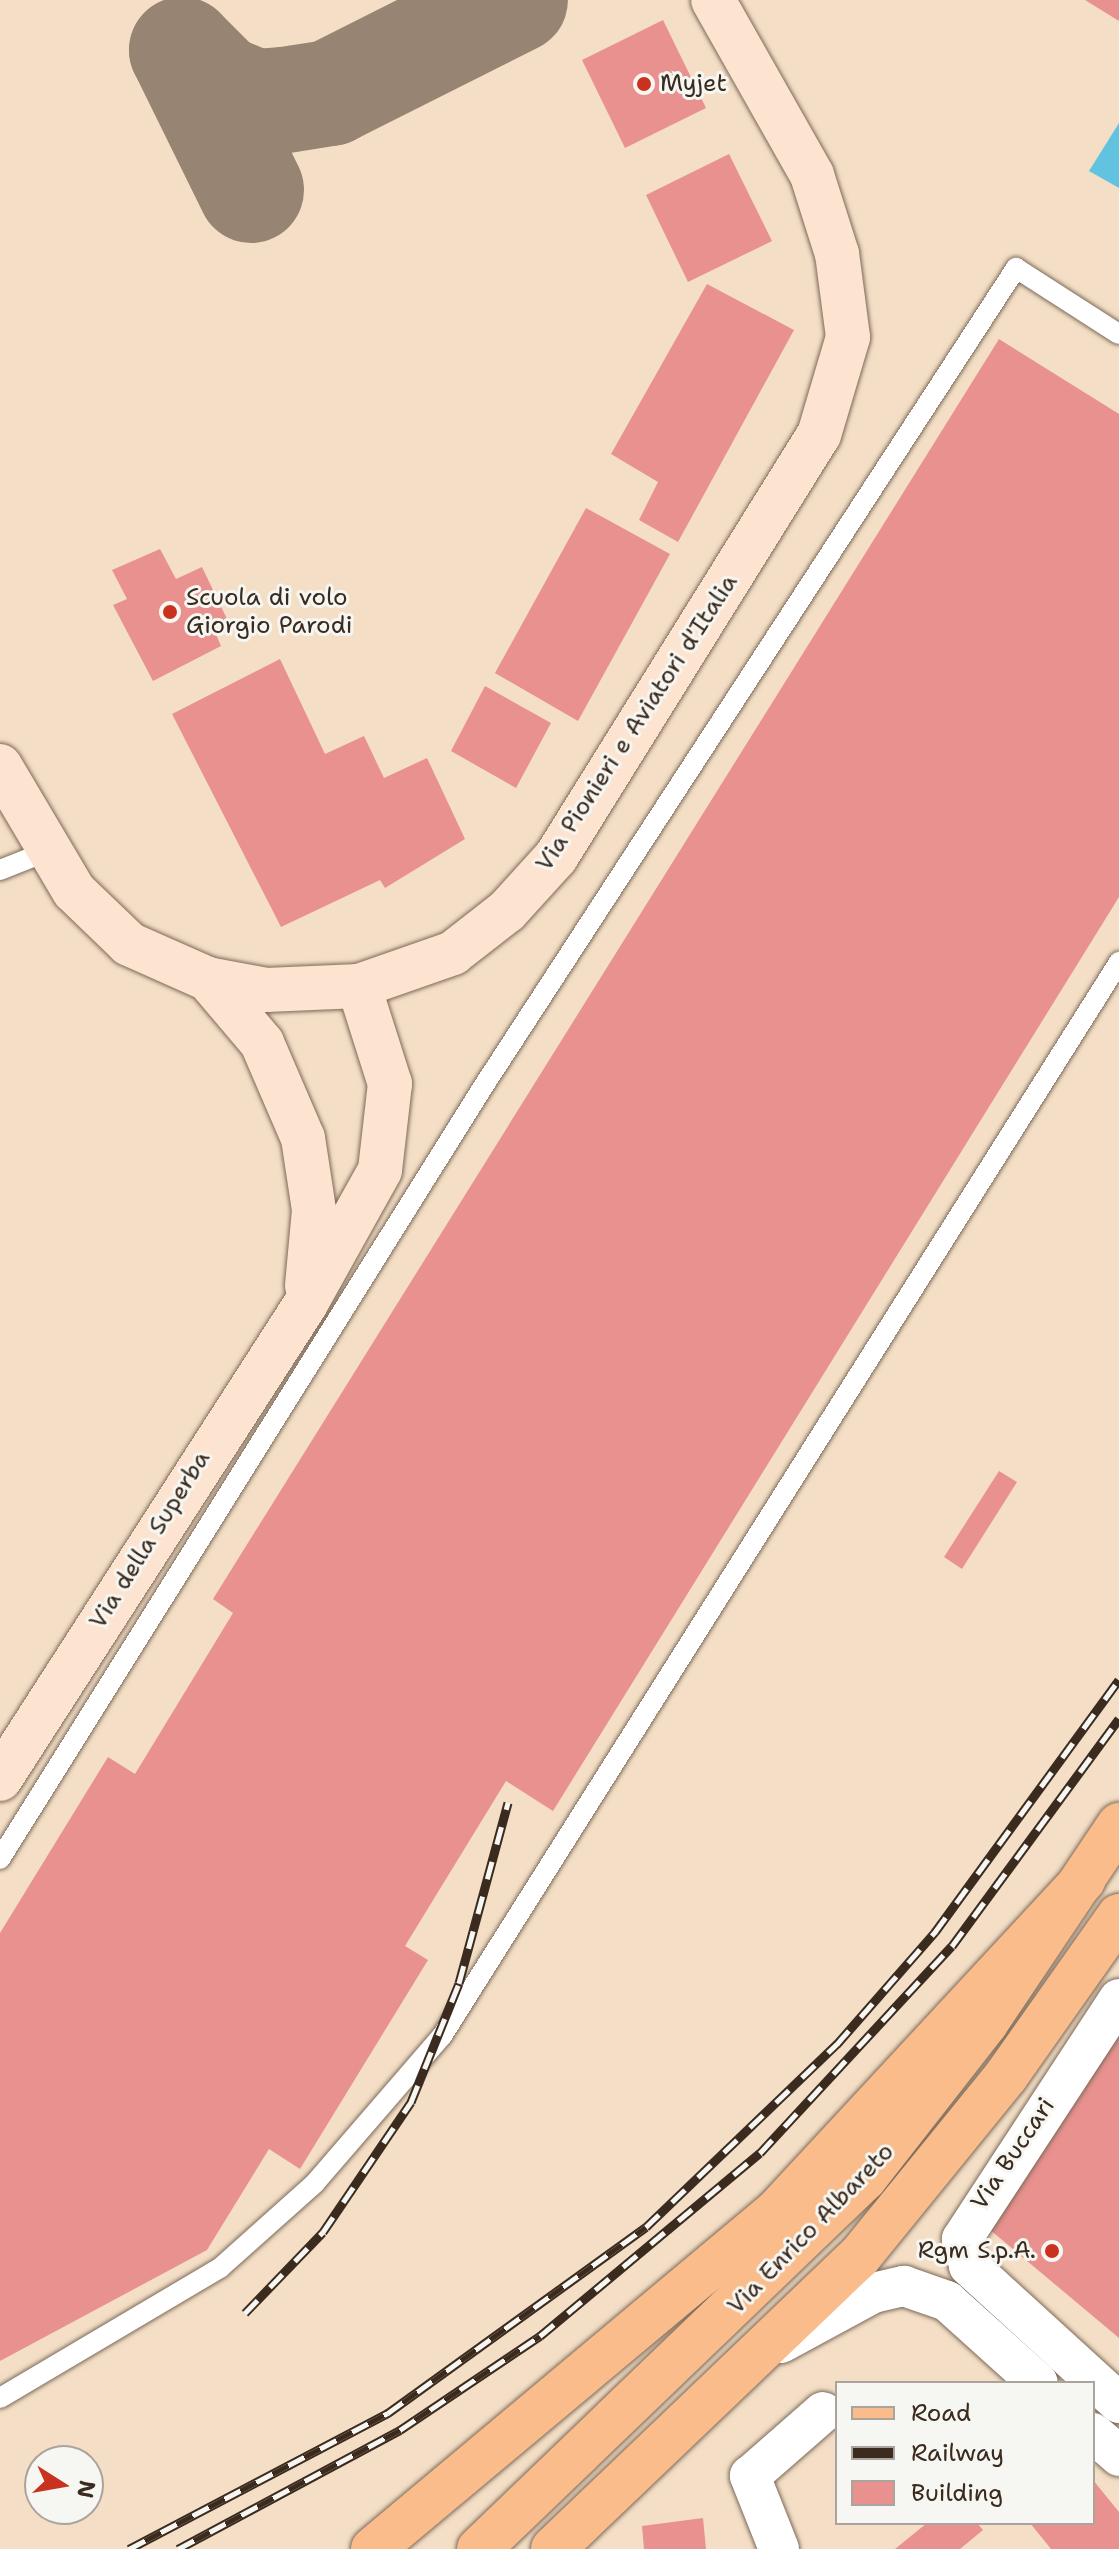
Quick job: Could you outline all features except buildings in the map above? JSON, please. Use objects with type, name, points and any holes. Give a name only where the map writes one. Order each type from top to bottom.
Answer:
[{"type":"main road","name":"Via Enrico Albareto","points":[[479,2549],[865,2178],[1084,1880],[1119,1825]]},
{"type":"main road","points":[[373,2549],[731,2252],[1084,1880]]},
{"type":"main road","name":"Via Enrico Albareto","points":[[553,2549],[764,2353],[911,2198],[1119,1916]]},
{"type":"main road","points":[[408,2549],[485,2457]]},
{"type":"street","name":"Via Pionieri e Aviatori d'Italia","points":[[0,766],[45,852],[129,944],[208,979],[279,991],[359,986],[453,953],[507,911],[556,857],[819,435],[848,337],[837,254],[812,175],[713,0]]},
{"type":"street","points":[[208,979],[262,1043],[303,1138],[310,1184],[305,1305]]},
{"type":"street","name":"Via della Superba","points":[[0,1779],[305,1305],[380,1170],[390,1084],[359,986]]},
{"type":"street","points":[[310,1184],[339,1178],[384,1135]]},
{"type":"street","name":"Via Buccari","points":[[1095,2381],[969,2266],[962,2239],[1119,1999]]},
{"type":"street","points":[[764,2353],[873,2293],[904,2286],[947,2301],[1036,2381]]},
{"type":"street","name":"Via Buccari","points":[[1095,2381],[1119,2403]]},
{"type":"street","points":[[779,2549],[750,2476],[823,2412]]},
{"type":"street","points":[[1095,2435],[1119,2456]]},
{"type":"lane","points":[[0,1859],[481,1090],[1016,268],[1119,334]]},
{"type":"lane","points":[[0,870],[45,852]]},
{"type":"lane","points":[[0,2398],[220,2268],[315,2183],[442,2036],[1119,962]]},
{"type":"water","points":[[1119,123],[1119,188],[1089,171]]},
{"type":"taxiway","points":[[251,190],[182,50],[219,87],[255,102],[285,100],[330,93],[515,0]]},
{"type":"railway","points":[[129,2549],[388,2413],[646,2227],[837,2044],[935,1932],[1119,1680]]},
{"type":"railway","points":[[178,2549],[400,2430],[540,2336],[760,2153],[952,1946],[1119,1719]]},
{"type":"railway","points":[[245,2313],[323,2232],[411,2102],[459,1983],[508,1803]]},
{"type":"place","name":"Myjet","points":[[644,84]]},
{"type":"place","name":"Scuola di volo Giorgio Parodi","points":[[170,612]]},
{"type":"place","name":"Rgm S.p.A.","points":[[1052,2251]]}]
